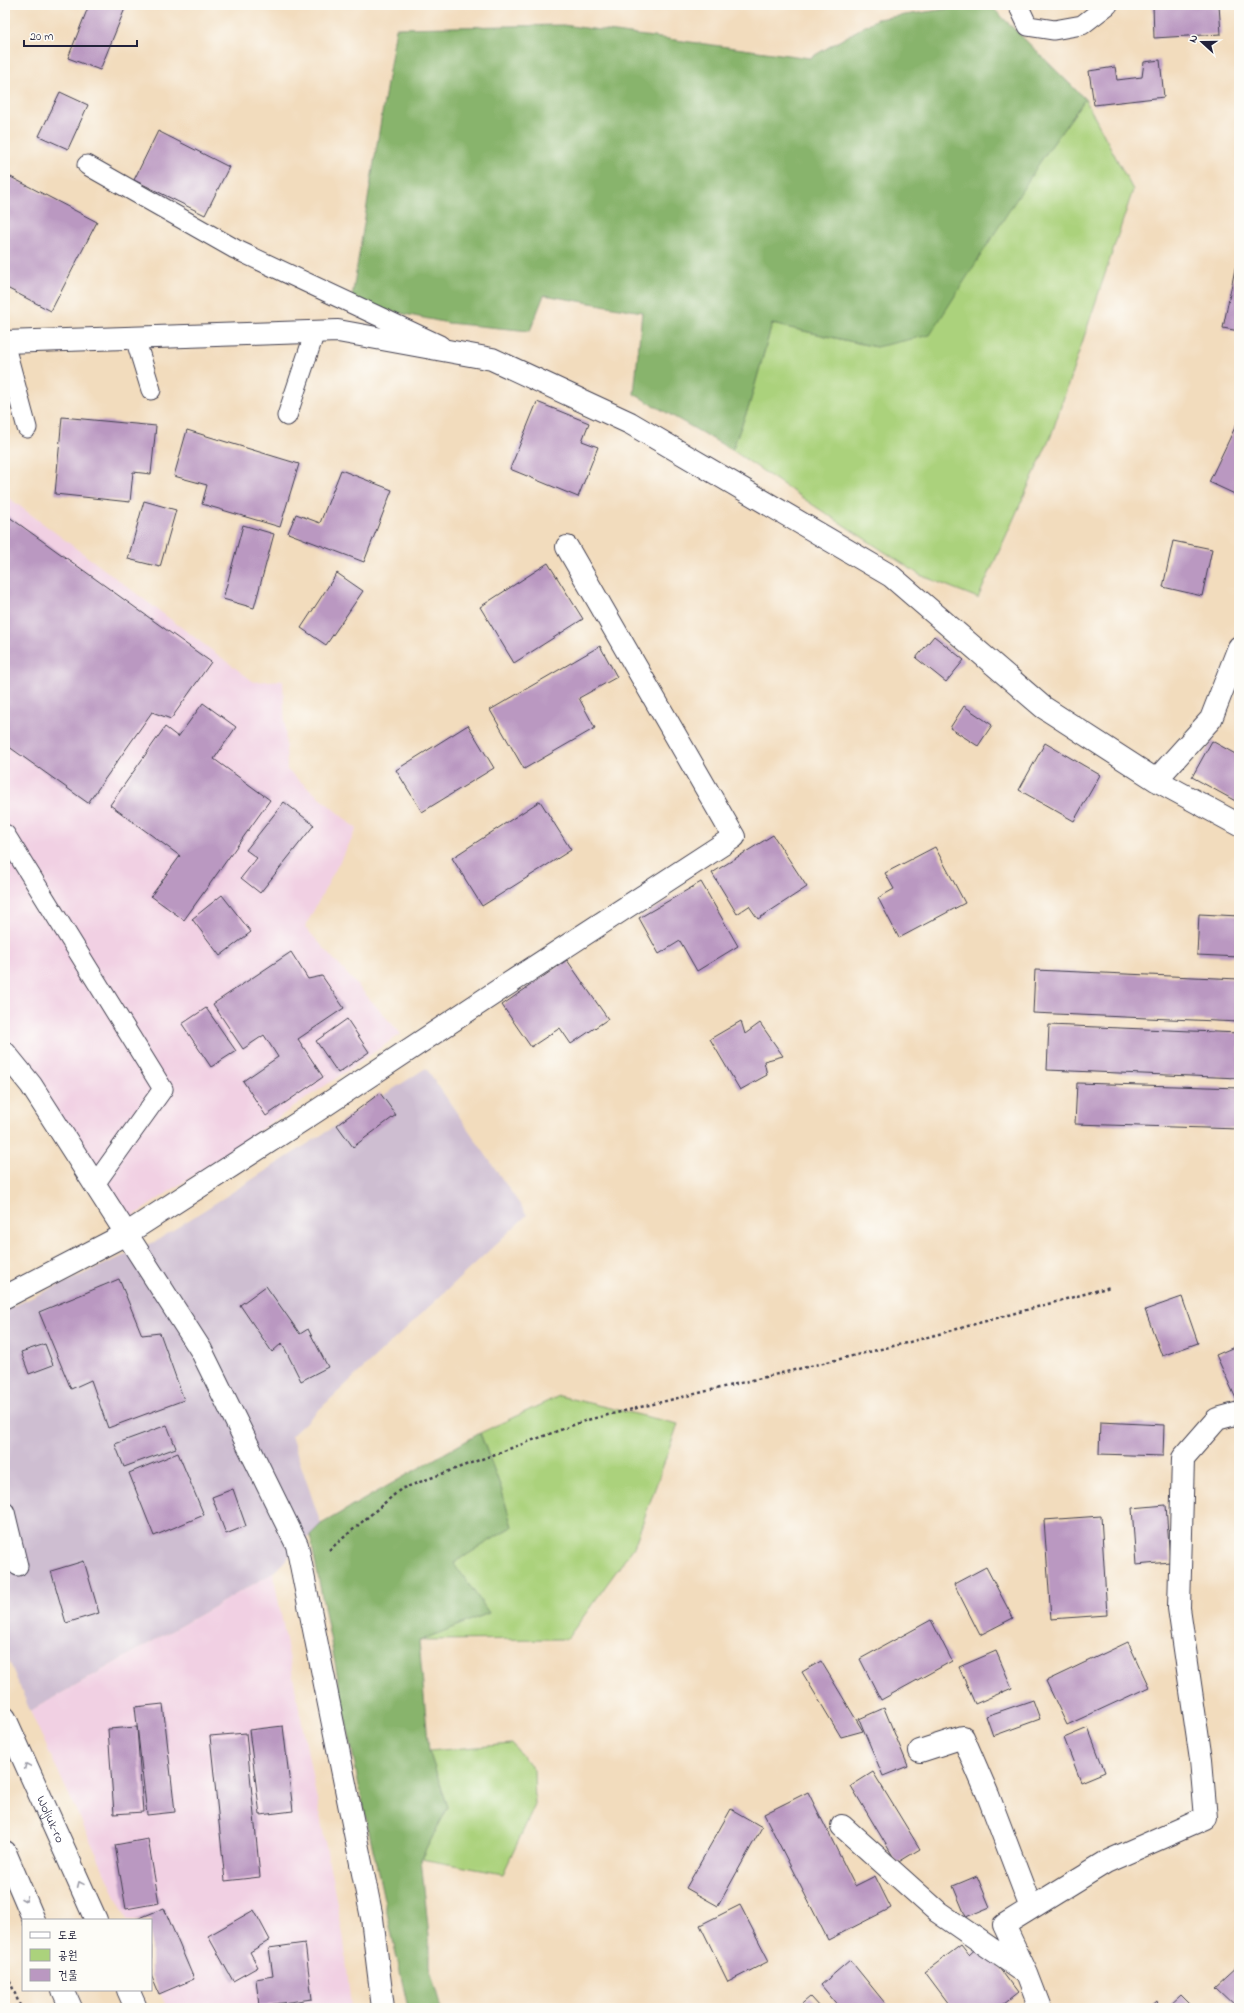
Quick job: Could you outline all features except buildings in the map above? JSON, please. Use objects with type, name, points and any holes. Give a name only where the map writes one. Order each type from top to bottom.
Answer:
[{"type":"street","points":[[5,342],[338,331],[492,359],[630,423],[891,576],[1043,707],[1156,780],[1239,825]]},
{"type":"street","points":[[5,1297],[126,1234],[734,837],[567,547]]},
{"type":"street","points":[[1156,780],[1210,719],[1239,647]]},
{"type":"street","points":[[5,1053],[31,1085],[201,1350],[298,1545],[372,1918],[383,2008]]},
{"type":"street","points":[[1040,2008],[1027,1974],[1004,1925],[1106,1862],[1206,1818],[1201,1760],[1179,1608],[1183,1458],[1217,1419],[1239,1413]]},
{"type":"street","name":"Woljuk-ro","points":[[5,1718],[96,1919]]},
{"type":"street","points":[[920,1751],[963,1737],[988,1795],[1031,1908]]},
{"type":"street","points":[[842,1826],[938,1912],[1027,1974]]},
{"type":"street","points":[[5,1852],[34,1919]]},
{"type":"street","points":[[63,1991],[71,2008]]},
{"type":"street","points":[[128,1991],[136,2008]]},
{"type":"lane","points":[[1018,5],[1028,26],[1054,30],[1082,25],[1108,5]]},
{"type":"lane","points":[[86,165],[235,248],[455,353]]},
{"type":"lane","points":[[288,416],[315,332]]},
{"type":"lane","points":[[136,338],[152,390]]},
{"type":"lane","points":[[5,346],[27,428]]},
{"type":"lane","points":[[5,834],[163,1089],[94,1184]]},
{"type":"lane","points":[[5,1512],[18,1566]]},
{"type":"path","points":[[303,1572],[401,1489],[587,1420],[906,1343],[1110,1287]]},
{"type":"path","points":[[5,1970],[21,2008]]},
{"type":"shaded area","points":[[5,495],[254,682],[283,680],[287,770],[357,829],[305,927],[401,1034],[132,1217],[5,1047]]},
{"type":"shaded area","points":[[426,1068],[527,1215],[291,1436],[321,1524],[273,1573],[30,1711],[5,1651],[5,1310],[156,1241]]},
{"type":"shaded area","points":[[273,1573],[344,1940],[351,2008],[167,2008],[152,1975],[152,1919],[127,1919],[30,1711]]},
{"type":"green space","points":[[975,5],[990,5],[1085,99],[1042,159],[930,335],[876,347],[772,324],[749,406],[732,450],[634,394],[642,312],[544,295],[530,331],[448,323],[351,303],[396,28],[563,25],[810,58],[877,19]]},
{"type":"green space","points":[[1085,99],[1133,190],[1051,436],[978,598],[920,575],[732,450],[749,406],[772,324],[876,347],[1042,159]]},
{"type":"green space","points":[[559,1396],[678,1424],[634,1547],[567,1639],[419,1640],[489,1613],[453,1563],[512,1527],[501,1488],[480,1433]]},
{"type":"green space","points":[[480,1433],[501,1488],[512,1527],[454,1563],[489,1613],[419,1641],[429,1751],[448,1807],[421,1859],[429,1936],[429,1966],[441,2008],[408,2008],[359,1786],[310,1535],[321,1524]]},
{"type":"green space","points":[[512,1744],[534,1770],[535,1805],[503,1874],[421,1859],[448,1807],[429,1751]]}]
